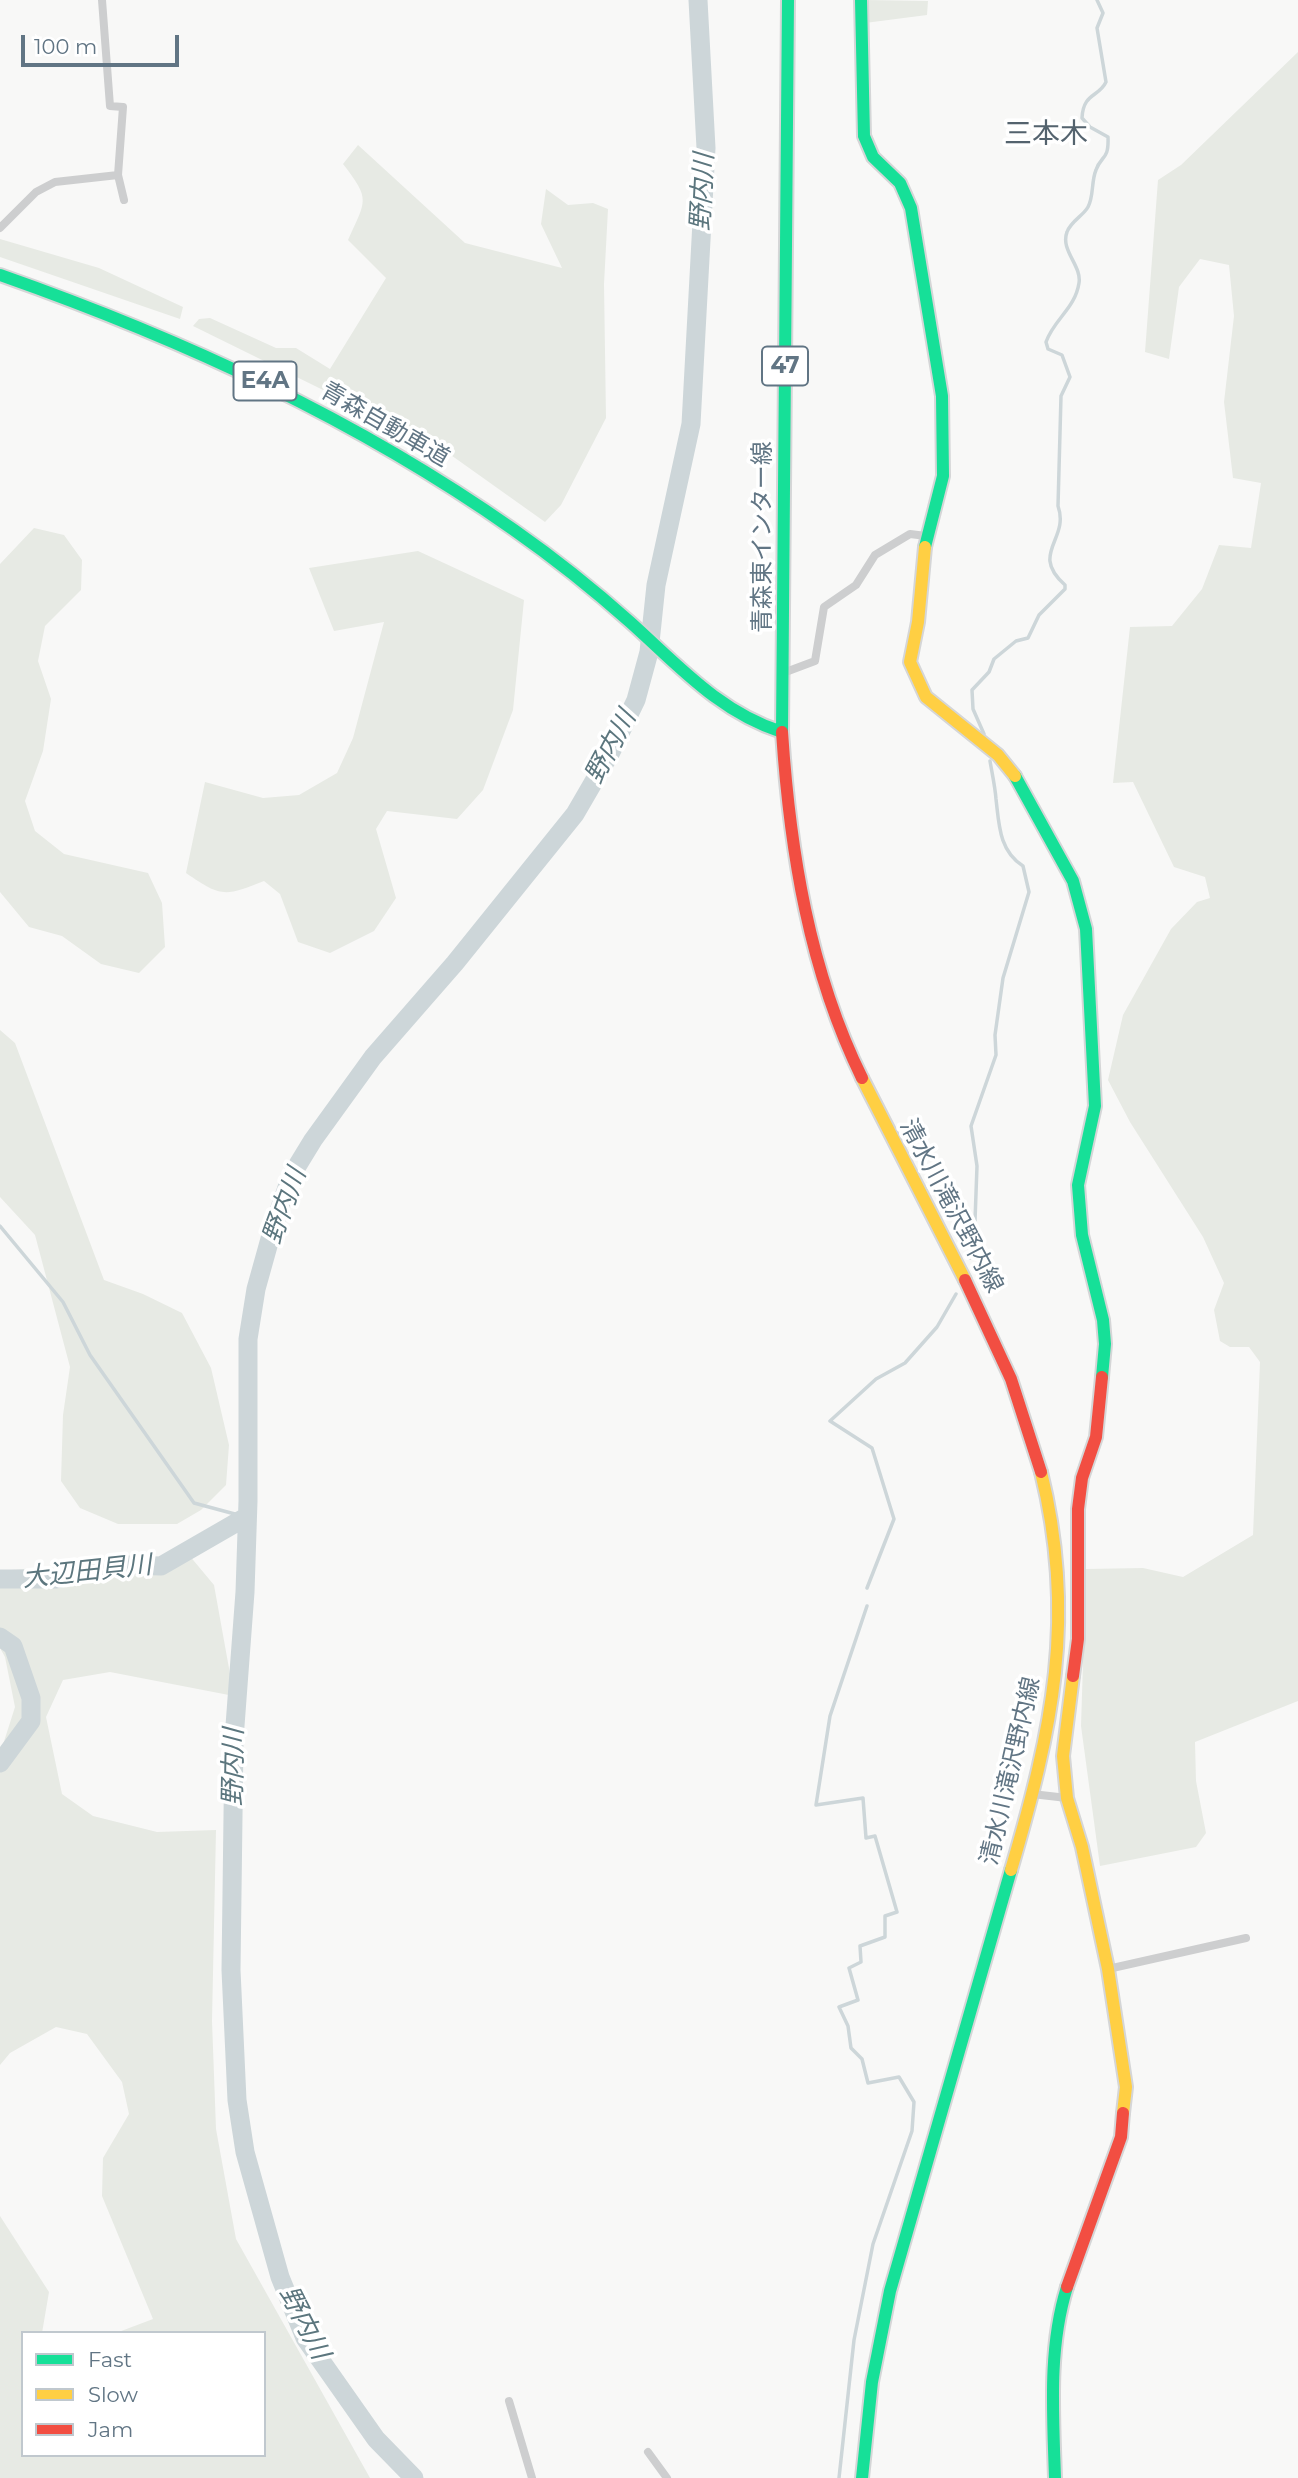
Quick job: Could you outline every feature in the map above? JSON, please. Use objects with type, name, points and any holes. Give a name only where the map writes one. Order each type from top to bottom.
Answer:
[{"type":"main road","name":"青森東インター線","points":[[782,732],[788,0]]},
{"type":"main road","points":[[861,0],[864,136],[873,157],[900,183],[911,208],[942,396],[943,476],[926,536],[918,622],[910,662],[914,676],[932,704],[998,755],[1017,778],[1073,881],[1087,929],[1095,1106],[1077,1185],[1082,1235],[1103,1320],[1104,1344],[1096,1437],[1082,1478],[1078,1509],[1078,1639],[1063,1756],[1067,1798],[1082,1847],[1108,1969],[1126,2088],[1121,2137],[1066,2290],[1058,2325],[1054,2398],[1055,2478]]},
{"type":"main road","name":"青森自動車道","points":[[0,275],[155,332],[258,378],[349,426],[510,527],[547,554],[743,719],[782,732]]},
{"type":"main road","name":"清水川滝沢野内線","points":[[782,732],[785,797],[796,878],[811,946],[833,1013],[884,1125],[971,1285],[1003,1353],[1031,1424],[1042,1467],[1060,1583],[1060,1636],[1053,1696],[1032,1794],[900,2254],[874,2370],[862,2478]]},
{"type":"street","points":[[102,0],[110,106],[123,107],[118,175],[124,200]]},
{"type":"street","points":[[0,228],[36,192],[55,182],[118,175]]},
{"type":"street","points":[[783,673],[815,661],[824,607],[856,585],[875,555],[910,534],[926,536]]},
{"type":"street","points":[[1032,1794],[1067,1798]]},
{"type":"street","points":[[1108,1969],[1246,1938]]},
{"type":"street","points":[[509,2401],[532,2478]]},
{"type":"street","points":[[648,2452],[667,2478]]},
{"type":"shaded area","points":[[866,0],[928,1],[927,15],[865,23]]},
{"type":"shaded area","points":[[1298,52],[1298,1701],[1195,1742],[1196,1781],[1206,1833],[1196,1847],[1100,1866],[1081,1726],[1086,1569],[1143,1568],[1183,1577],[1253,1535],[1260,1362],[1249,1347],[1230,1347],[1220,1341],[1214,1310],[1224,1283],[1203,1237],[1130,1122],[1108,1080],[1123,1015],[1171,929],[1197,902],[1210,898],[1205,877],[1174,867],[1133,782],[1113,783],[1130,627],[1172,626],[1202,589],[1219,545],[1251,548],[1261,483],[1233,478],[1224,402],[1234,316],[1229,265],[1200,259],[1179,287],[1169,359],[1145,352],[1158,180],[1181,165]]},
{"type":"shaded area","points":[[358,145],[465,243],[562,268],[541,224],[546,189],[568,205],[593,203],[608,209],[604,284],[606,418],[561,505],[545,522],[441,448],[193,326],[199,319],[210,318],[276,348],[296,348],[330,369],[386,278],[348,240],[363,200],[358,185],[343,164]]},
{"type":"shaded area","points":[[0,239],[99,268],[183,307],[180,319],[0,257]]},
{"type":"shaded area","points":[[34,528],[64,535],[82,560],[81,590],[45,626],[38,661],[51,699],[43,751],[25,801],[35,831],[64,854],[148,873],[162,903],[165,947],[139,973],[101,964],[62,936],[29,927],[0,892],[0,564]]},
{"type":"shaded area","points":[[418,551],[524,600],[513,710],[483,790],[457,819],[387,811],[376,829],[396,898],[374,931],[330,953],[298,942],[280,894],[264,881],[240,890],[223,892],[207,887],[186,873],[205,782],[263,798],[299,795],[337,773],[353,738],[384,622],[334,631],[309,568]]},
{"type":"shaded area","points":[[0,1030],[15,1043],[104,1280],[143,1294],[182,1313],[211,1368],[229,1445],[226,1485],[201,1510],[177,1524],[118,1524],[80,1508],[61,1481],[63,1415],[70,1367],[35,1235],[0,1197]]},
{"type":"shaded area","points":[[189,1555],[214,1585],[234,1696],[110,1672],[63,1680],[46,1717],[62,1794],[93,1816],[157,1832],[216,1830],[212,2021],[216,2129],[236,2239],[370,2478],[0,2478],[0,2216],[49,2292],[42,2331],[21,2331],[21,2457],[266,2457],[266,2331],[121,2331],[153,2319],[102,2196],[103,2158],[129,2114],[122,2082],[87,2034],[56,2027],[10,2053],[0,2065],[0,1754],[15,1707],[5,1657],[0,1648],[0,1571]]},
{"type":"waterway","name":"野内川","points":[[414,2478],[376,2439],[305,2338],[280,2277],[245,2152],[237,2100],[231,1970],[234,1739],[245,1592],[248,1339],[256,1289],[291,1176],[313,1140],[373,1057],[455,963],[575,814],[611,752],[636,700],[649,652],[656,585],[691,424],[706,148],[698,0]]},
{"type":"waterway","points":[[984,734],[973,709],[972,690],[989,672],[994,659],[1016,641],[1028,638],[1039,615],[1065,589],[1050,564],[1050,555],[1060,518],[1061,396],[1070,377],[1062,355],[1048,349],[1046,342],[1077,292],[1079,277],[1066,245],[1067,232],[1088,207],[1093,179],[1107,150],[1108,137],[1090,127],[1082,118],[1085,104],[1106,82],[1097,28],[1103,13],[1097,0]]},
{"type":"waterway","points":[[970,1258],[974,1248],[977,1166],[971,1126],[996,1055],[995,1035],[1003,978],[1029,892],[1023,866],[1009,853],[1002,836],[990,761]]},
{"type":"waterway","points":[[0,1226],[63,1302],[90,1355],[194,1503],[246,1517]]},
{"type":"waterway","points":[[867,1588],[894,1519],[872,1448],[830,1421],[876,1379],[905,1363],[937,1327],[956,1294]]},
{"type":"waterway","name":"大辺田貝川","points":[[0,1579],[56,1579],[128,1565],[161,1566],[246,1517]]},
{"type":"waterway","points":[[839,2478],[854,2340],[873,2244],[912,2131],[914,2102],[899,2077],[868,2083],[862,2059],[851,2048],[848,2026],[839,2007],[858,2000],[849,1968],[861,1962],[860,1946],[885,1937],[885,1916],[897,1912],[875,1836],[866,1838],[863,1798],[816,1805],[830,1716],[867,1606]]},
{"type":"waterway","name":"大辺田貝川","points":[[0,1637],[13,1646],[31,1698],[31,1721],[0,1763]]},
{"type":"traffic: fast","points":[[782,732],[788,0]]},
{"type":"traffic: fast","points":[[861,0],[864,136],[873,157],[900,183],[911,208],[942,396],[943,476],[925,547]]},
{"type":"traffic: fast","points":[[0,275],[135,326],[201,355],[330,417],[393,452],[514,530],[559,563],[719,700],[759,723],[782,732]]},
{"type":"traffic: fast","points":[[1015,776],[1073,881],[1086,929],[1095,1106],[1078,1185],[1082,1235],[1103,1320],[1105,1344],[1102,1377]]},
{"type":"traffic: fast","points":[[862,2478],[872,2382],[890,2291],[1011,1870]]},
{"type":"traffic: fast","points":[[1055,2478],[1054,2357],[1067,2287]]},
{"type":"traffic: slow","points":[[925,547],[918,622],[910,662],[926,697],[998,755],[1015,776]]},
{"type":"traffic: slow","points":[[862,1078],[965,1280]]},
{"type":"traffic: slow","points":[[1011,1870],[1038,1769],[1055,1673],[1057,1576],[1052,1525],[1041,1472]]},
{"type":"traffic: slow","points":[[1073,1676],[1063,1756],[1067,1798],[1082,1847],[1108,1969],[1126,2087],[1123,2113]]},
{"type":"traffic: jam","points":[[782,732],[790,821],[805,909],[828,995],[862,1078]]},
{"type":"traffic: jam","points":[[965,1280],[1011,1379],[1041,1472]]},
{"type":"traffic: jam","points":[[1073,1676],[1078,1639],[1078,1509],[1082,1478],[1096,1437],[1102,1377]]},
{"type":"traffic: jam","points":[[1067,2287],[1121,2137],[1123,2113]]},
{"type":"district","name":"三本木","points":[[1046,135]]}]
